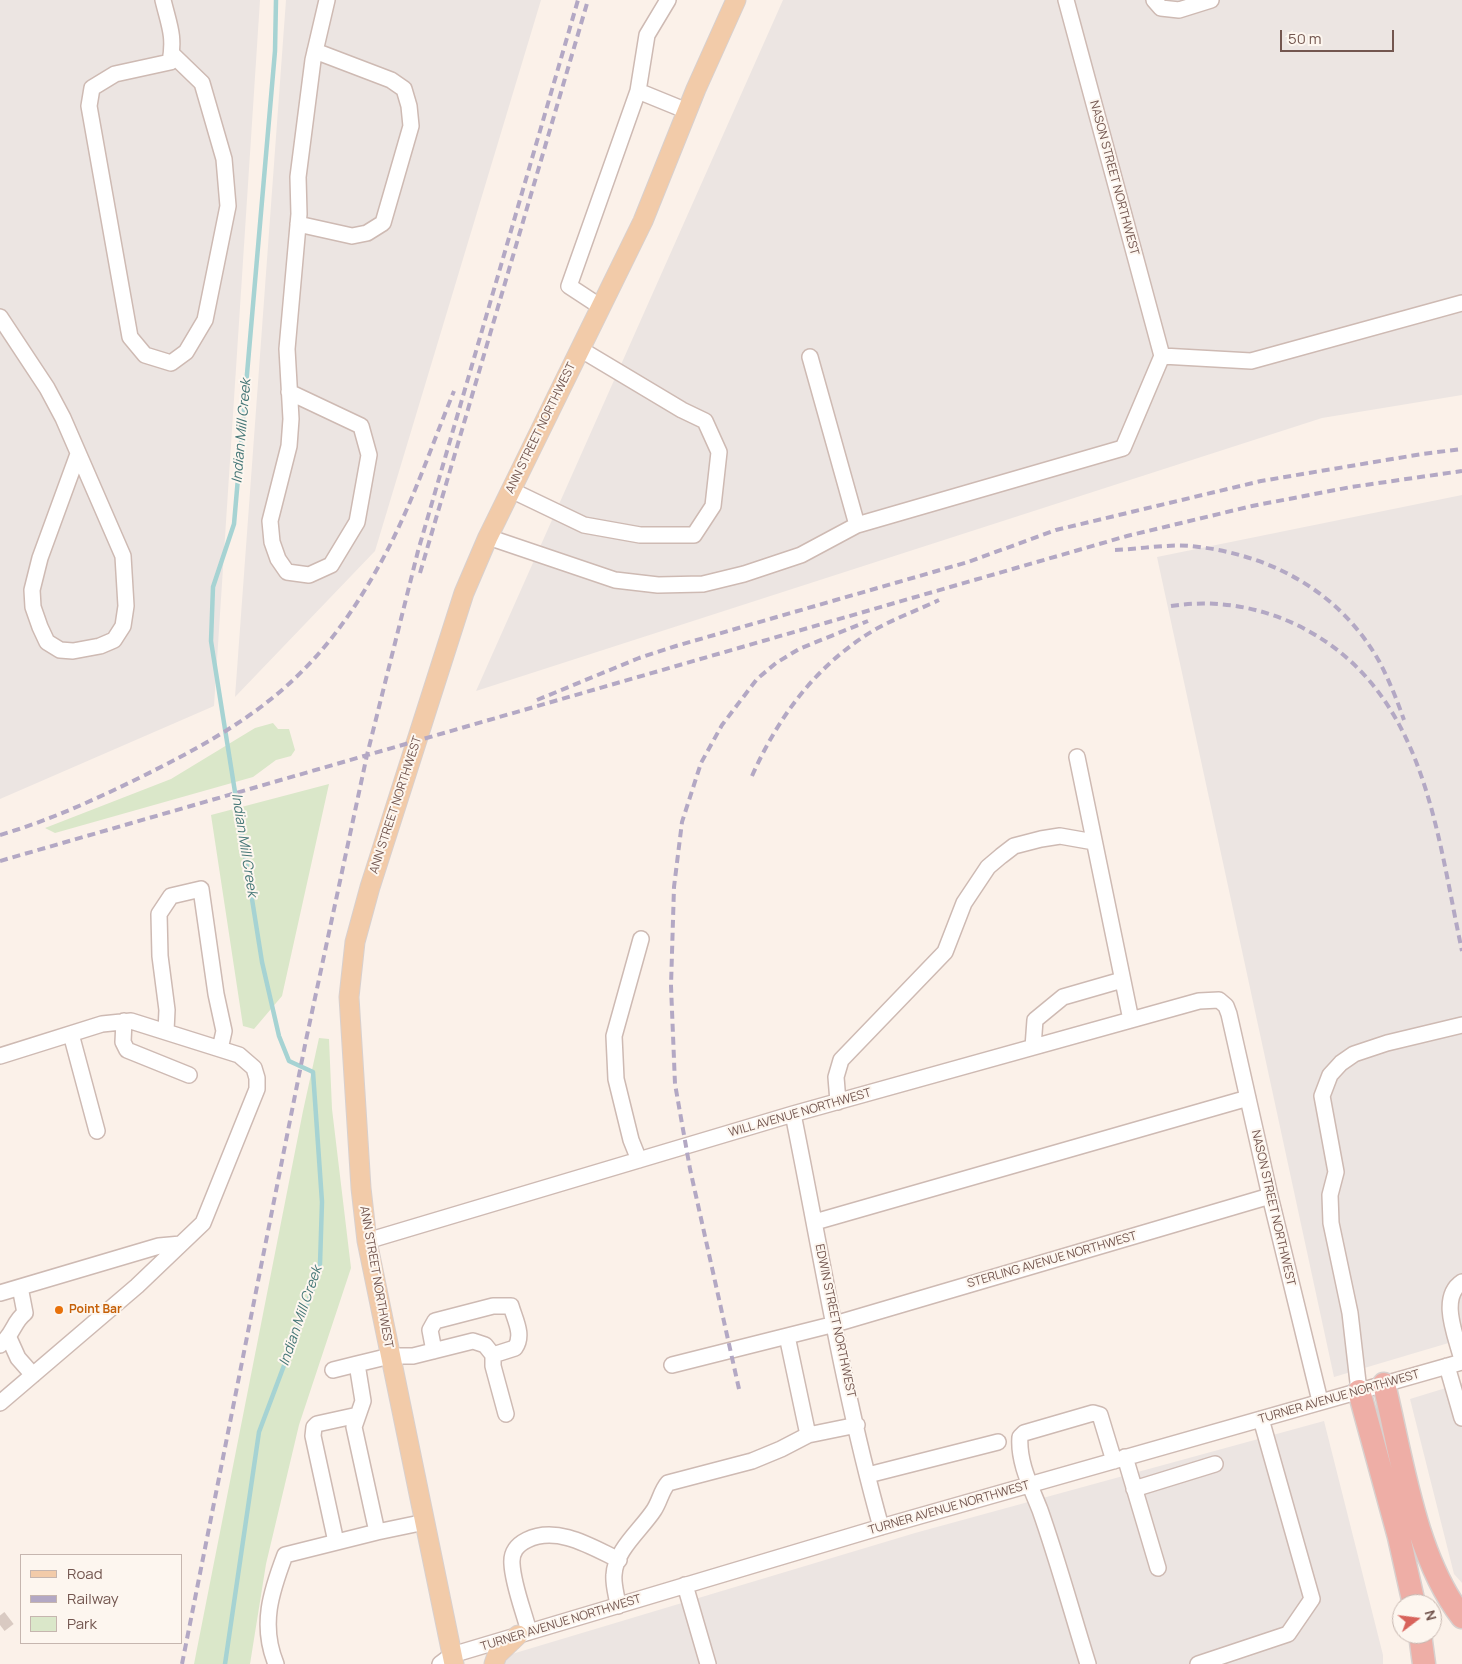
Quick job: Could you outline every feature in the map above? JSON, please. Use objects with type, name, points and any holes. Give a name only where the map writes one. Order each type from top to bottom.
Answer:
[{"type":"highway","points":[[1384,1384],[1408,1486],[1424,1543],[1447,1598],[1462,1617]]},
{"type":"highway","points":[[1359,1391],[1399,1537],[1412,1594]]},
{"type":"highway","points":[[1421,1644],[1424,1664]]},
{"type":"main road","name":"ANN STREET NORTHWEST","points":[[449,1661],[425,1522],[367,1241],[361,1188],[350,1026],[351,969],[370,887],[464,593],[488,537],[643,220],[687,112],[736,0]]},
{"type":"main road","points":[[494,1664],[497,1655],[524,1634]]},
{"type":"street","points":[[162,0],[174,44],[170,62],[115,74],[92,88],[89,106],[130,337],[144,355],[171,362],[186,352],[205,320],[228,206],[224,159],[202,84],[172,54]]},
{"type":"street","points":[[289,392],[361,426],[369,455],[357,522],[331,566],[309,575],[287,572],[278,559],[272,542],[270,521],[289,446],[291,419],[289,392],[287,349],[298,224],[298,177],[315,51],[327,0]]},
{"type":"street","points":[[601,307],[569,286],[638,91],[647,35],[668,0]]},
{"type":"street","name":"NASON STREET NORTHWEST","points":[[1066,0],[1162,356]]},
{"type":"street","points":[[1154,0],[1161,8],[1179,10],[1211,0]]},
{"type":"street","points":[[298,224],[352,236],[368,233],[383,223],[411,126],[409,106],[404,89],[391,80],[315,51]]},
{"type":"street","points":[[638,91],[687,112]]},
{"type":"street","points":[[488,537],[615,580],[658,585],[703,584],[744,574],[801,555],[857,525],[1124,448],[1162,356],[1251,361],[1462,303]]},
{"type":"street","points":[[0,317],[46,388],[78,454],[123,556],[126,606],[123,626],[114,640],[82,649],[60,650],[47,642],[33,607],[32,590],[40,558],[78,454]]},
{"type":"street","points":[[511,490],[584,526],[640,535],[694,535],[713,506],[719,452],[705,421],[682,410],[580,349]]},
{"type":"street","points":[[810,357],[857,525]]},
{"type":"street","points":[[1077,757],[1131,1020]]},
{"type":"street","points":[[838,1102],[836,1077],[840,1060],[944,952],[964,902],[988,867],[1014,846],[1041,838],[1060,836],[1094,842]]},
{"type":"street","points":[[166,1031],[167,1010],[160,956],[159,914],[171,896],[201,889],[216,994],[224,1031],[220,1049]]},
{"type":"street","points":[[639,1160],[631,1140],[616,1079],[614,1036],[641,938]]},
{"type":"street","points":[[1033,1047],[1035,1020],[1063,997],[1122,980]]},
{"type":"street","name":"WILL AVENUE NORTHWEST","points":[[367,1241],[794,1114],[1210,999],[1219,1000],[1226,1006],[1229,1014]]},
{"type":"street","name":"NASON STREET NORTHWEST","points":[[1229,1014],[1270,1196],[1320,1401]]},
{"type":"street","points":[[124,1021],[123,1042],[127,1050],[189,1076]]},
{"type":"street","points":[[0,1056],[102,1024],[124,1021],[145,1024],[240,1055],[254,1068],[257,1078],[257,1089],[203,1223],[137,1286],[1,1401]]},
{"type":"street","points":[[1359,1391],[1350,1313],[1331,1223],[1330,1195],[1336,1172],[1322,1096],[1330,1075],[1340,1063],[1354,1054],[1387,1043],[1462,1025]]},
{"type":"street","points":[[71,1034],[98,1131]]},
{"type":"street","points":[[815,1222],[1248,1098]]},
{"type":"street","name":"EDWIN STREET NORTHWEST","points":[[794,1114],[835,1324],[881,1527]]},
{"type":"street","name":"STERLING AVENUE NORTHWEST","points":[[672,1364],[835,1324],[1270,1196]]},
{"type":"street","points":[[0,1293],[159,1246],[181,1244]]},
{"type":"street","points":[[1462,1282],[1452,1295],[1449,1307],[1462,1361]]},
{"type":"street","points":[[20,1287],[25,1313],[19,1318],[4,1341],[34,1375]]},
{"type":"street","points":[[434,1351],[430,1330],[436,1321],[493,1306],[511,1306],[520,1336],[519,1343],[515,1348],[493,1355]]},
{"type":"street","points":[[788,1336],[808,1435]]},
{"type":"street","points":[[333,1370],[390,1356],[413,1356],[473,1341],[485,1345],[493,1355],[506,1414]]},
{"type":"street","name":"TURNER AVENUE NORTHWEST","points":[[449,1661],[524,1634],[685,1585],[1462,1361]]},
{"type":"street","points":[[357,1364],[363,1401],[354,1427],[376,1532]]},
{"type":"street","points":[[1447,1366],[1462,1418]]},
{"type":"street","points":[[1088,1664],[1040,1510],[1029,1485],[1019,1446],[1020,1437],[1024,1433],[1093,1413],[1100,1415],[1134,1489],[1158,1568]]},
{"type":"street","points":[[336,1542],[313,1436],[314,1427],[317,1424],[358,1414]]},
{"type":"street","points":[[1198,1664],[1288,1634],[1312,1599],[1261,1419]]},
{"type":"street","points":[[618,1606],[614,1575],[619,1560],[624,1550],[655,1508],[661,1491],[668,1483],[752,1460],[781,1449],[808,1435],[857,1425]]},
{"type":"street","points":[[868,1475],[998,1442]]},
{"type":"street","points":[[1134,1489],[1215,1464]]},
{"type":"street","points":[[276,1664],[267,1635],[270,1602],[286,1555],[376,1532],[425,1522]]},
{"type":"street","points":[[524,1634],[512,1564],[514,1552],[520,1543],[532,1538],[556,1535],[586,1545],[619,1560]]},
{"type":"street","points":[[685,1585],[708,1664]]},
{"type":"shaded area","points":[[0,0],[260,0],[214,706],[0,799]]},
{"type":"shaded area","points":[[286,0],[541,0],[375,551],[235,697]]},
{"type":"shaded area","points":[[783,0],[1462,0],[1462,395],[1322,418],[476,691]]},
{"type":"shaded area","points":[[1462,495],[1462,1339],[1334,1377],[1157,557]]},
{"type":"shaded area","points":[[1462,1383],[1462,1583],[1454,1574],[1410,1399]]},
{"type":"shaded area","points":[[1324,1421],[1383,1655],[1383,1664],[499,1664],[501,1659],[512,1654],[915,1533]]},
{"type":"green space","points":[[273,723],[278,729],[289,729],[295,750],[291,756],[276,760],[253,777],[55,833],[45,828],[171,779],[255,728]]},
{"type":"green space","points":[[329,784],[282,996],[254,1029],[243,1026],[211,815]]},
{"type":"green space","points":[[319,1038],[329,1039],[332,1109],[351,1268],[299,1425],[266,1564],[250,1664],[194,1664],[303,1111]]},
{"type":"waterway","name":"Indian Mill Creek","points":[[225,1664],[259,1432],[312,1291],[320,1264],[322,1202],[313,1072],[289,1061],[279,1036],[262,962],[211,641],[213,587],[234,524],[275,51],[276,0]]},
{"type":"tunnel","points":[[0,1625],[9,1618]]},
{"type":"railway","points":[[182,1664],[306,1040],[367,755],[418,551],[578,0]]},
{"type":"railway","points":[[420,573],[588,0]]},
{"type":"railway","points":[[0,835],[71,809],[179,758],[246,717],[276,695],[303,670],[328,642],[353,609],[388,549],[409,505],[454,391]]},
{"type":"railway","points":[[537,700],[639,658],[968,562],[1056,530],[1261,481],[1462,449]]},
{"type":"railway","points":[[0,861],[1127,536],[1252,506],[1351,487],[1462,471]]},
{"type":"railway","points":[[1115,550],[1163,546],[1191,546],[1220,550],[1275,567],[1300,580],[1323,596],[1363,636],[1383,668],[1404,720]]},
{"type":"railway","points":[[752,776],[775,732],[802,692],[818,674],[855,643],[876,629],[939,600]]},
{"type":"railway","points":[[1171,606],[1222,604],[1239,606],[1272,615],[1303,628],[1344,655],[1376,688],[1400,726],[1418,768],[1443,858],[1462,951]]},
{"type":"railway","points":[[739,1389],[690,1169],[675,1084],[671,986],[674,887],[682,822],[701,763],[722,725],[757,679],[776,663],[799,649],[868,621]]},
{"type":"place","name":"Point Bar","points":[[59,1310]]}]
